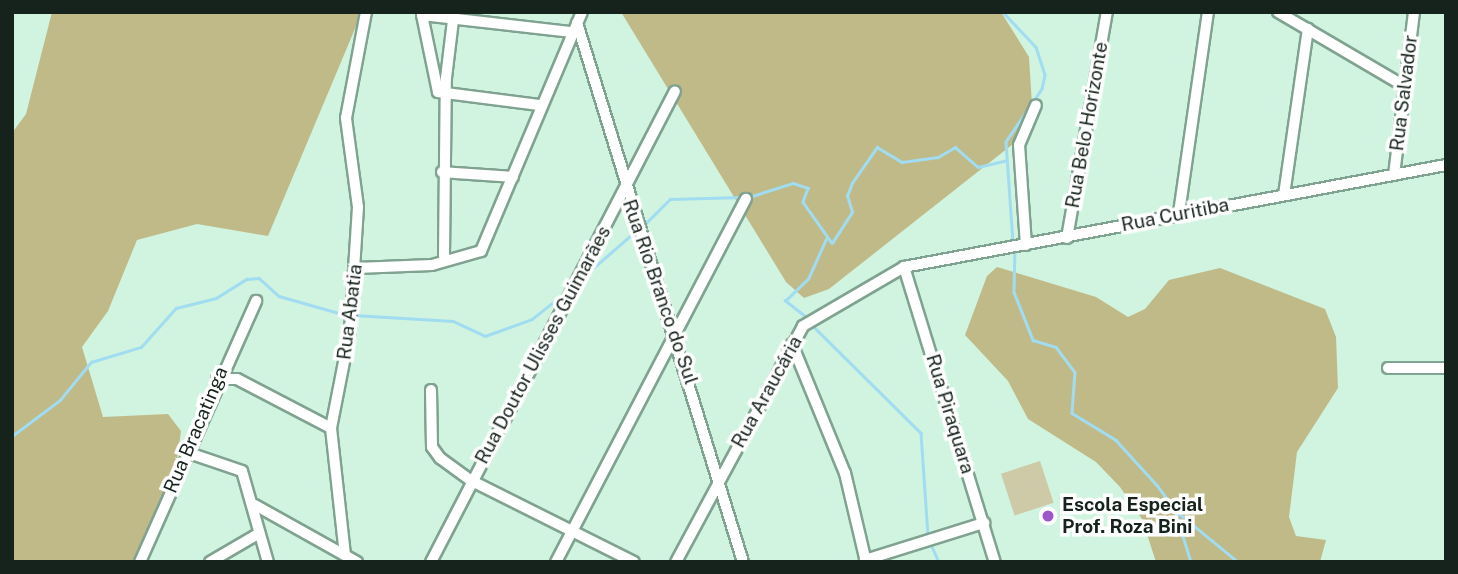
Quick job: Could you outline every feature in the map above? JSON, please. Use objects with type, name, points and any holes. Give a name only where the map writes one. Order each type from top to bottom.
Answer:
[{"type":"street","name":"Rua Abatia","points":[[345,555],[331,428],[356,268],[358,195],[346,118],[351,68],[366,12]]},
{"type":"street","points":[[356,268],[432,265],[444,256],[481,251],[513,177],[539,105],[582,12]]},
{"type":"street","name":"Rua Belo Horizonte","points":[[1067,238],[1107,12]]},
{"type":"street","points":[[1179,213],[1209,12]]},
{"type":"street","points":[[1278,12],[1404,86]]},
{"type":"street","name":"Rua Salvador","points":[[1394,175],[1414,12]]},
{"type":"street","points":[[539,105],[446,95],[431,74],[423,13],[574,28]]},
{"type":"street","points":[[444,256],[442,172],[454,14]]},
{"type":"street","name":"Rua Rio Branco do Sul","points":[[574,28],[625,188],[676,332],[743,562]]},
{"type":"street","points":[[1284,195],[1308,29]]},
{"type":"street","name":"Rua Doutor Ulisses Guimarães","points":[[431,562],[675,91]]},
{"type":"street","points":[[1026,245],[1019,145],[1036,105]]},
{"type":"street","name":"Rua Curitiba","points":[[904,267],[1067,238],[1179,213],[1446,165]]},
{"type":"street","points":[[442,172],[513,177]]},
{"type":"street","points":[[556,562],[746,199]]},
{"type":"street","name":"Rua Araucária","points":[[676,562],[792,344],[830,307],[904,267]]},
{"type":"street","name":"Rua Piraquara","points":[[904,267],[995,562]]},
{"type":"street","name":"Rua Bracatinga","points":[[140,562],[217,379],[256,301]]},
{"type":"street","points":[[792,344],[845,473],[866,561],[984,523]]},
{"type":"street","points":[[1388,368],[1446,368]]},
{"type":"street","points":[[217,379],[237,379],[331,428]]},
{"type":"street","points":[[431,390],[432,447],[472,481],[634,562]]},
{"type":"street","points":[[186,452],[242,471],[255,506],[258,534],[268,562]]},
{"type":"street","points":[[255,506],[357,562]]},
{"type":"street","points":[[210,562],[258,534]]},
{"type":"shaded area","points":[[52,12],[362,12],[268,236],[197,224],[137,240],[108,311],[82,347],[103,417],[168,414],[181,431],[177,461],[135,562],[12,562],[12,133],[26,114]]},
{"type":"shaded area","points":[[621,12],[1001,12],[1029,57],[1032,105],[1013,144],[829,289],[804,298],[786,282]]},
{"type":"shaded area","points":[[997,267],[1096,297],[1128,317],[1145,309],[1169,280],[1220,268],[1325,309],[1336,337],[1338,388],[1297,452],[1289,517],[1296,536],[1326,540],[1320,562],[1156,562],[1142,519],[1120,487],[1096,462],[1028,419],[1008,381],[965,335],[987,276]]},
{"type":"shaded area","points":[[1040,461],[1054,503],[1015,516],[1001,474]]},
{"type":"waterway","points":[[1003,12],[1036,47],[1045,75],[1042,89],[1006,142],[1013,242]]},
{"type":"waterway","points":[[749,197],[793,183],[808,188],[803,202],[832,243],[852,212],[847,196],[852,183],[877,147],[902,162],[938,157],[955,147],[978,167],[1004,161]]},
{"type":"waterway","points":[[643,226],[670,199],[743,197]]},
{"type":"waterway","points":[[584,276],[637,230]]},
{"type":"waterway","points":[[807,318],[785,301],[808,279],[826,239]]},
{"type":"waterway","points":[[1015,248],[1014,292],[1033,340],[1056,347],[1075,372],[1072,413],[1116,440],[1157,485],[1175,510],[1191,562]]},
{"type":"waterway","points":[[12,436],[60,400],[91,362],[141,347],[176,308],[216,298],[247,279],[259,278],[279,296],[346,315]]},
{"type":"waterway","points":[[353,315],[453,321],[485,336],[532,319],[566,292]]},
{"type":"waterway","points":[[815,328],[921,433],[928,536]]},
{"type":"waterway","points":[[1176,511],[1237,561]]},
{"type":"waterway","points":[[930,542],[939,562]]},
{"type":"place","name":"Escola Especial Prof. Roza Bini","points":[[1048,516]]}]
